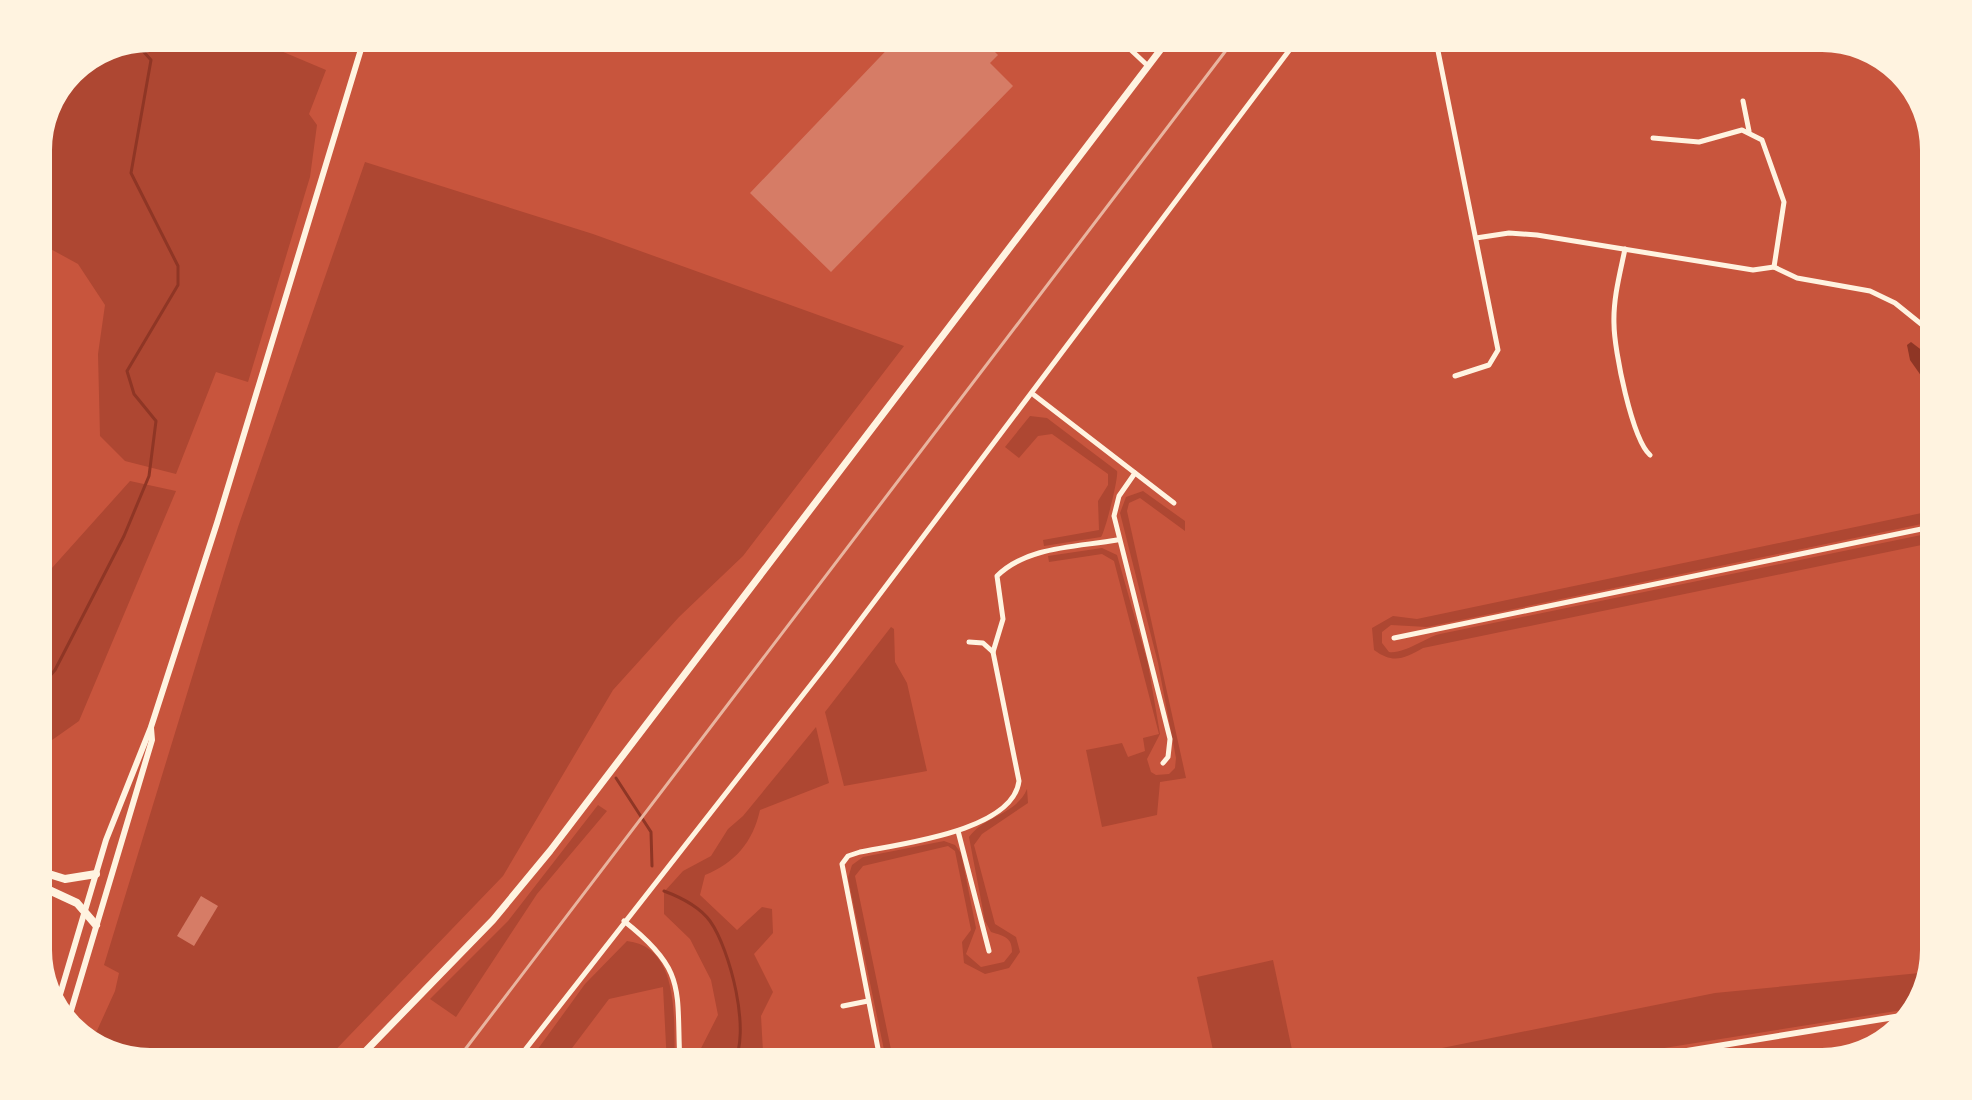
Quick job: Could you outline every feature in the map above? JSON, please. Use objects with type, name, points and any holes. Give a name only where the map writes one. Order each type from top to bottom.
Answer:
[{"type":"highway","points":[[50,874],[65,879],[96,874]]},
{"type":"highway","points":[[50,891],[85,909],[96,925]]},
{"type":"main road","points":[[60,994],[119,805],[151,727],[308,231],[361,50]]},
{"type":"main road","points":[[367,1050],[493,920],[605,779],[1160,50]]},
{"type":"main road","points":[[70,1010],[152,740],[151,727]]},
{"type":"main road","points":[[1693,1050],[1896,1017]]},
{"type":"street","points":[[1131,50],[1148,66]]},
{"type":"street","points":[[525,1050],[1034,395],[1290,50]]},
{"type":"street","points":[[1438,50],[1498,350],[1489,365],[1455,376]]},
{"type":"street","points":[[1743,101],[1749,131]]},
{"type":"street","points":[[1653,138],[1699,142],[1733,132],[1757,134],[1767,148],[1784,202],[1774,267]]},
{"type":"street","points":[[1476,238],[1521,233],[1753,270],[1774,267],[1797,278],[1885,296],[1922,325]]},
{"type":"street","points":[[1625,249],[1615,305],[1614,332],[1638,437],[1650,455]]},
{"type":"street","points":[[1034,395],[1174,503]]},
{"type":"street","points":[[1135,473],[1116,502],[1117,540],[1150,652],[1170,739],[1168,757],[1163,763]]},
{"type":"street","points":[[1394,638],[1922,529]]},
{"type":"street","points":[[878,1050],[841,874],[844,860],[860,852],[958,831],[1007,805],[1019,788],[993,652],[1003,619],[997,576],[1005,568],[1045,550],[1117,540]]},
{"type":"street","points":[[969,642],[983,643],[993,652]]},
{"type":"street","points":[[958,831],[989,951]]},
{"type":"street","points":[[624,921],[657,948],[670,966],[676,990],[679,1050]]},
{"type":"street","points":[[843,1006],[868,1001]]},
{"type":"shaded area","points":[[150,50],[279,50],[326,70],[309,114],[317,125],[310,177],[248,382],[216,372],[176,474],[125,461],[100,436],[98,354],[105,305],[78,264],[50,249],[50,143],[60,106],[84,75],[118,55]]},
{"type":"shaded area","points":[[365,162],[593,234],[904,346],[743,556],[679,617],[613,690],[503,876],[335,1050],[150,1050],[124,1047],[96,1034],[115,991],[119,973],[104,965],[238,527]]},
{"type":"shaded area","points":[[1911,342],[1922,350],[1922,377],[1910,360],[1907,345]]},
{"type":"shaded area","points":[[1030,416],[1047,418],[1117,471],[1101,537],[1044,546],[1043,540],[1099,530],[1098,501],[1108,485],[1108,474],[1052,434],[1038,436],[1019,458],[1005,447]]},
{"type":"shaded area","points":[[130,481],[176,491],[79,721],[50,741],[50,570]]},
{"type":"shaded area","points":[[1143,491],[1185,521],[1185,531],[1140,498],[1129,503],[1127,511],[1186,778],[1160,782],[1157,815],[1102,827],[1086,750],[1122,743],[1128,757],[1145,751],[1143,738],[1159,734],[1114,561],[1102,554],[1049,562],[1048,556],[1102,548],[1117,555],[1148,664],[1160,734],[1147,759],[1151,772],[1156,775],[1169,774],[1175,768],[1176,758],[1158,663],[1120,513],[1126,497]]},
{"type":"shaded area","points":[[1922,513],[1922,524],[1427,627],[1391,625],[1382,632],[1382,643],[1389,652],[1395,652],[1440,634],[1922,535],[1922,545],[1423,648],[1398,658],[1387,657],[1374,650],[1372,628],[1393,616],[1417,619]]},
{"type":"shaded area","points":[[891,627],[894,629],[895,662],[907,683],[927,771],[844,786],[825,712]]},
{"type":"shaded area","points":[[816,727],[829,783],[760,810],[753,832],[741,850],[734,858],[705,875],[700,895],[737,930],[762,907],[772,909],[773,933],[754,954],[773,992],[761,1016],[763,1050],[700,1050],[718,1015],[711,980],[690,939],[664,914],[664,892],[683,871],[711,856],[728,829],[743,816]]},
{"type":"shaded area","points":[[1027,789],[1028,803],[982,834],[974,845],[995,924],[1016,937],[1020,952],[1009,968],[985,974],[964,963],[962,942],[971,930],[955,851],[948,846],[863,866],[855,876],[891,1050],[884,1050],[848,878],[852,865],[863,857],[944,841],[955,845],[961,853],[976,928],[966,954],[981,967],[1004,962],[1012,952],[1011,943],[991,932],[985,921],[969,837],[1022,798]]},
{"type":"shaded area","points":[[598,805],[607,811],[537,894],[456,1017],[430,999],[508,921]]},
{"type":"shaded area","points":[[627,941],[645,946],[657,957],[666,972],[671,990],[674,1050],[666,1050],[663,987],[609,999],[571,1050],[537,1050],[585,984]]},
{"type":"shaded area","points":[[1273,960],[1292,1050],[1213,1050],[1197,977]]},
{"type":"shaded area","points":[[1919,973],[1902,1010],[1652,1050],[1432,1050],[1715,993]]},
{"type":"building","points":[[887,50],[993,50],[998,55],[990,63],[1013,86],[831,272],[750,193]]},
{"type":"building","points":[[201,896],[218,906],[194,946],[177,936]]},
{"type":"waterway","points":[[50,676],[124,536],[149,476],[156,421],[134,394],[127,371],[178,285],[178,266],[131,173],[151,60],[143,51]]},
{"type":"waterway","points":[[616,778],[651,832],[652,866]]},
{"type":"waterway","points":[[664,891],[700,911],[718,934],[736,992],[740,1033],[738,1050]]},
{"type":"railway","points":[[465,1050],[1226,50]]}]
